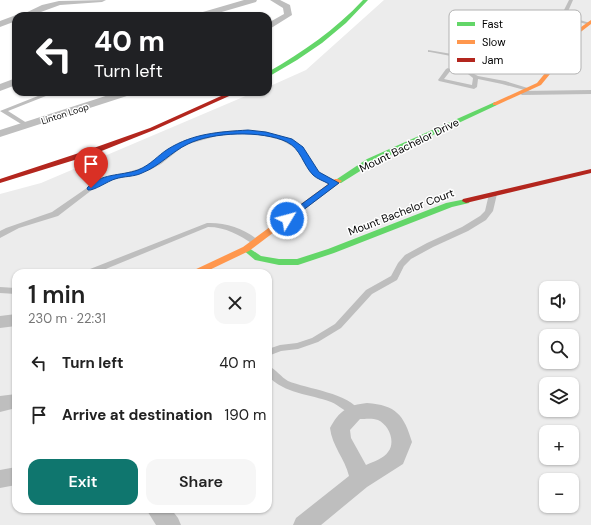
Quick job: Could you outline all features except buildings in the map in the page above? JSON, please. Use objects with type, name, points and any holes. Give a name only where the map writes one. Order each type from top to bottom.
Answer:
[{"type":"street","points":[[31,12],[59,3],[102,0]]},
{"type":"street","points":[[212,12],[253,0]]},
{"type":"street","points":[[272,23],[288,15],[287,7],[274,0]]},
{"type":"street","points":[[272,72],[299,57],[325,39],[358,10],[366,0]]},
{"type":"street","points":[[0,24],[12,20]]},
{"type":"street","name":"Mount Bachelor Drive","points":[[581,29],[590,23]]},
{"type":"street","name":"Mount Bachelor Drive","points":[[204,269],[246,250],[335,183],[370,161],[539,84],[547,74]]},
{"type":"street","points":[[0,88],[12,84]]},
{"type":"street","name":"Linton Loop","points":[[0,134],[117,96]]},
{"type":"street","points":[[0,181],[91,152],[145,131],[226,96]]},
{"type":"street","name":"Mount Bachelor Court","points":[[246,250],[258,258],[279,262],[298,262],[331,251],[449,205],[591,171]]},
{"type":"street","points":[[0,322],[12,320]]},
{"type":"street","points":[[0,404],[12,402]]},
{"type":"street","points":[[304,525],[360,480],[396,458],[402,442],[398,428],[391,418],[380,412],[355,412],[340,428],[341,438],[349,455],[356,464],[360,480]]},
{"type":"street","points":[[0,479],[12,477]]},
{"type":"street","points":[[160,513],[170,525]]},
{"type":"lane","points":[[566,10],[571,0]]},
{"type":"lane","points":[[430,51],[449,54]]},
{"type":"lane","points":[[448,70],[441,80],[474,86],[476,77]]},
{"type":"lane","points":[[471,74],[476,77],[503,82],[524,91],[591,92]]},
{"type":"lane","points":[[28,126],[3,111],[42,96]]},
{"type":"lane","points":[[0,236],[2,232],[10,228],[36,222],[55,214],[69,206],[98,183],[114,177],[139,172],[155,165],[169,152],[186,142],[208,135],[248,132],[266,134],[289,141],[300,149],[316,174],[335,183]]},
{"type":"lane","points":[[272,351],[280,348],[298,346],[315,340],[338,326],[369,292],[394,278],[401,265],[408,257],[430,245],[465,230],[483,218],[489,211],[493,194]]},
{"type":"lane","points":[[98,269],[207,225],[224,225],[234,228],[256,242]]},
{"type":"lane","points":[[0,290],[12,291]]},
{"type":"lane","points":[[272,374],[284,384],[337,400],[348,405],[355,412]]},
{"type":"shaded area","points":[[384,0],[591,0],[591,525],[0,525],[0,194],[41,183],[246,96],[272,96],[272,85],[306,70]]},
{"type":"traffic: fast","points":[[272,73],[320,42],[355,12],[366,0]]},
{"type":"traffic: fast","points":[[338,181],[370,161],[495,104]]},
{"type":"traffic: fast","points":[[246,249],[258,258],[279,262],[298,262],[331,251],[449,205],[466,201]]},
{"type":"traffic: slow","points":[[581,29],[591,22]]},
{"type":"traffic: slow","points":[[495,104],[539,84],[547,74]]},
{"type":"traffic: slow","points":[[204,269],[246,249],[338,181]]},
{"type":"traffic: jam","points":[[0,181],[91,152],[152,129],[226,96]]},
{"type":"traffic: jam","points":[[466,201],[591,171]]},
{"type":"route","points":[[91,188],[98,183],[114,177],[139,172],[155,165],[169,152],[186,142],[208,135],[230,132],[266,134],[289,141],[300,149],[316,174],[335,183],[287,219]]}]
